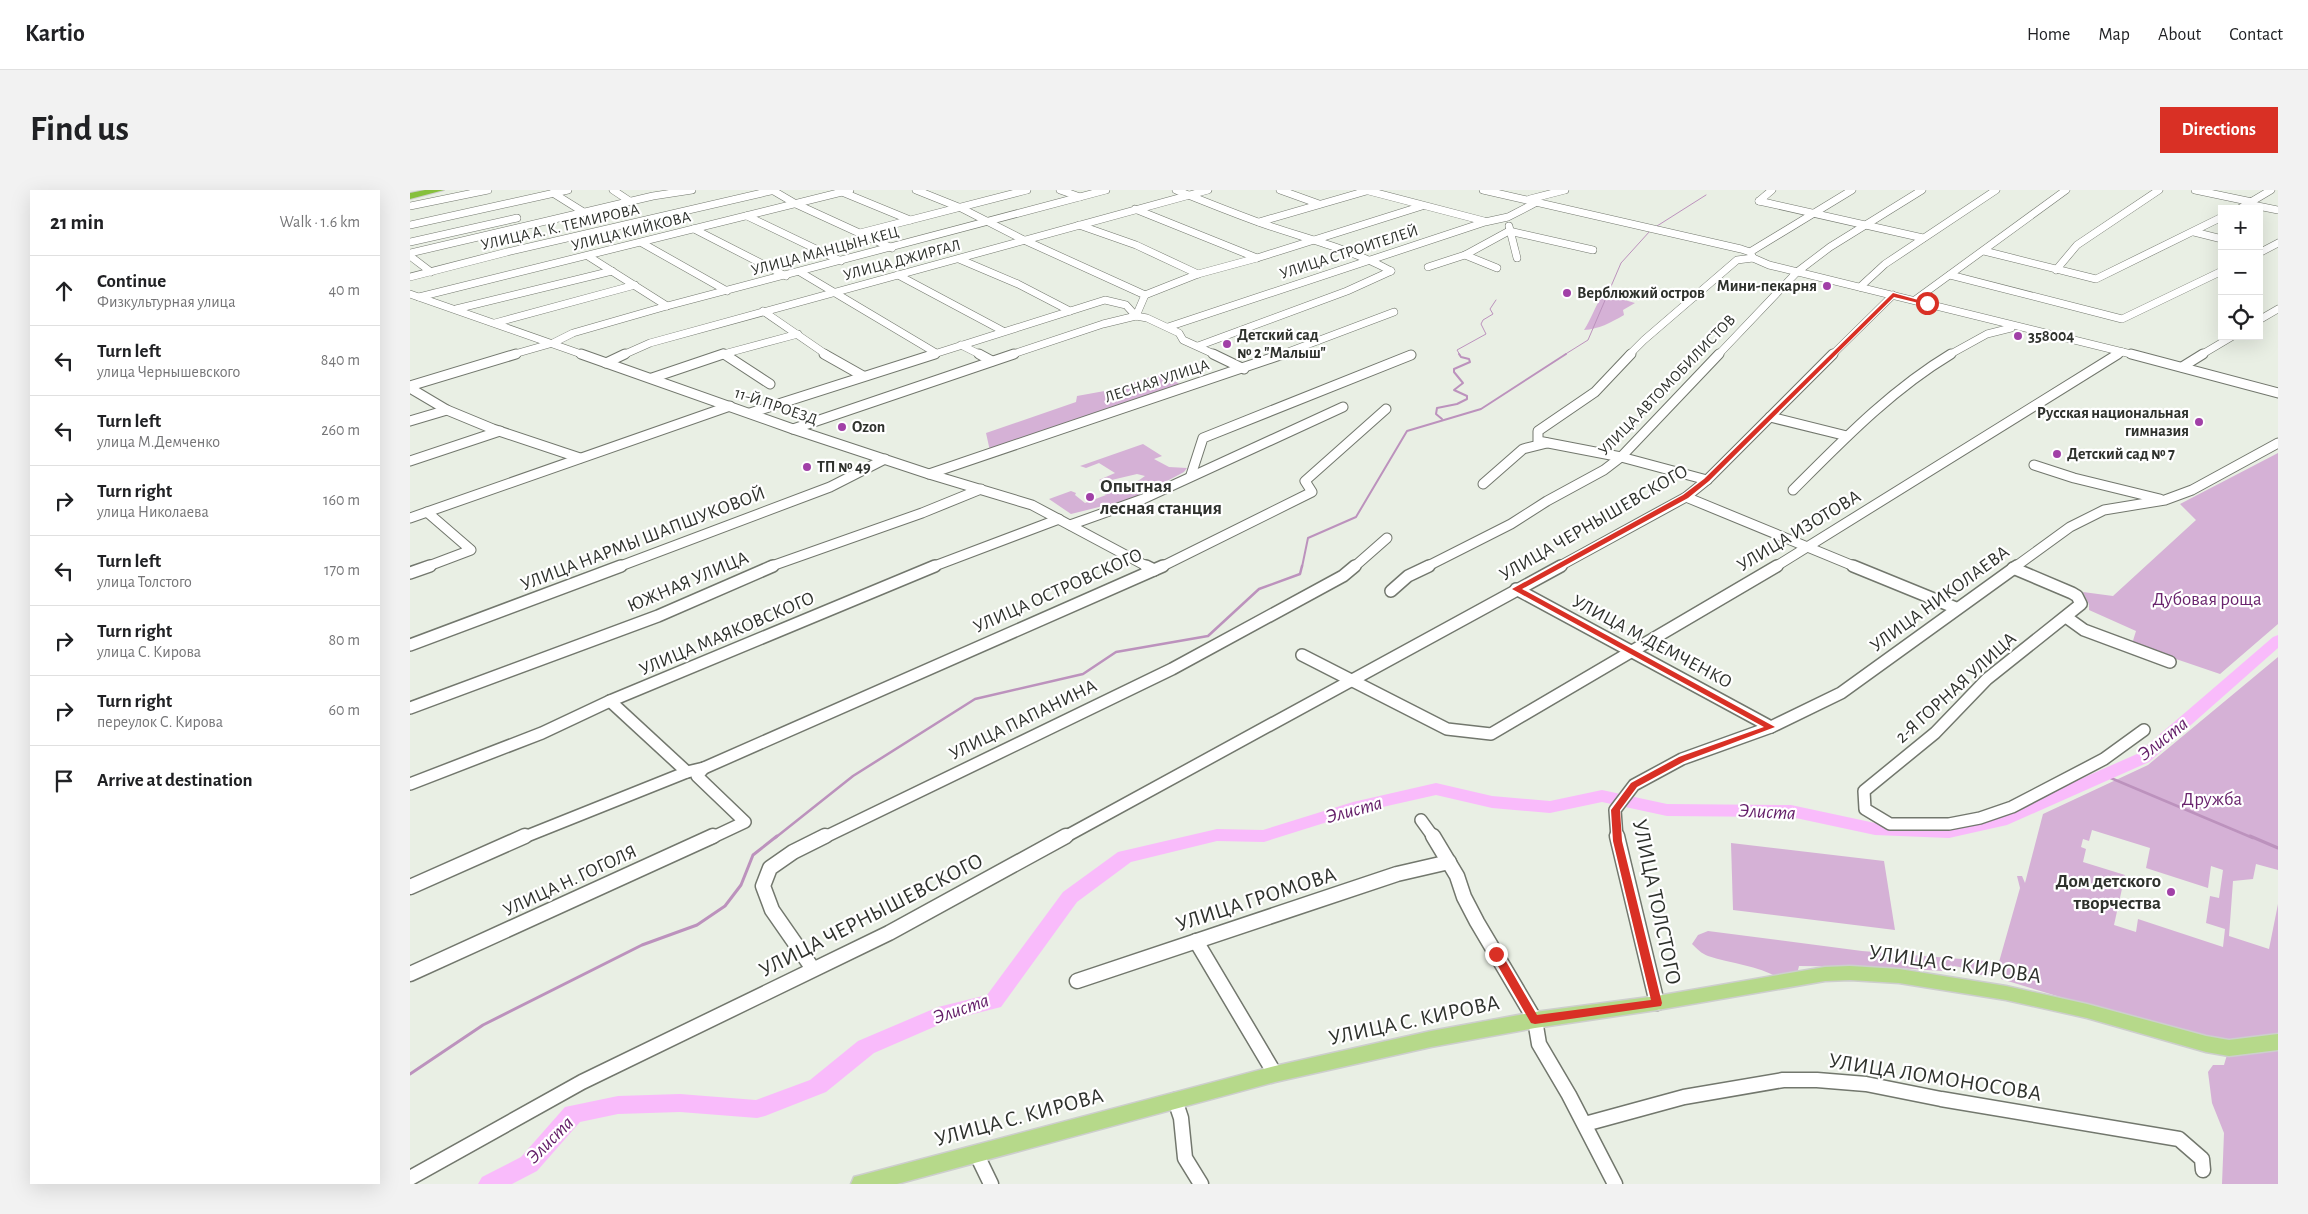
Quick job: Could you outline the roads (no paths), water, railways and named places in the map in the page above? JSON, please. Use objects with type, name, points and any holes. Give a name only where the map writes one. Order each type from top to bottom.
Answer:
[{"type":"highway","points":[[410,196],[439,190]]},
{"type":"main road","name":"УЛИЦА С. КИРОВА","points":[[862,1184],[1275,1074],[1431,1039],[1535,1020],[1657,1003],[1825,974],[1875,974],[1963,985],[2006,993],[2221,1047],[2244,1048],[2278,1042]]},
{"type":"street","points":[[410,206],[488,190]]},
{"type":"street","points":[[410,225],[568,190]]},
{"type":"street","points":[[613,190],[631,202]]},
{"type":"street","points":[[410,255],[528,224],[692,190]]},
{"type":"street","points":[[773,190],[796,204],[892,248]]},
{"type":"street","name":"УЛИЦА А. К. ТЕМИРОВА","points":[[410,277],[507,252],[773,190]]},
{"type":"street","name":"УЛИЦА КИЙКОВА","points":[[419,297],[850,190]]},
{"type":"street","points":[[916,190],[960,208],[1024,240],[1145,295]]},
{"type":"street","points":[[988,190],[1004,196]]},
{"type":"street","points":[[860,234],[1027,190]]},
{"type":"street","points":[[1060,190],[1080,197]]},
{"type":"street","name":"УЛИЦА МАНЦЫН КЕЦ","points":[[410,387],[553,343],[573,333],[667,306],[1106,190]]},
{"type":"street","points":[[1176,190],[1259,222],[1316,239],[1370,260]]},
{"type":"street","name":"УЛИЦА ДЖИРГАЛ","points":[[606,362],[650,343],[1208,190]]},
{"type":"street","points":[[1280,190],[1319,204]]},
{"type":"street","points":[[1259,222],[1367,190],[1485,222]]},
{"type":"street","points":[[1483,190],[1593,215],[1751,255],[1769,265],[1915,300],[1996,324],[2022,327],[2278,393]]},
{"type":"street","points":[[1527,200],[1565,190]]},
{"type":"street","points":[[1772,190],[1759,201],[1810,214],[1924,238]]},
{"type":"street","points":[[1543,442],[1538,431],[1595,392],[1644,340],[1737,260],[1751,255],[1810,214],[1852,190]]},
{"type":"street","name":"УЛИЦА АВТОМОБИЛИСТОВ","points":[[1391,591],[1408,576],[1511,524],[1547,501],[1604,470],[1621,457],[1797,272],[1830,247],[1922,190]]},
{"type":"street","points":[[1860,287],[1885,264],[1996,190]]},
{"type":"street","points":[[2055,190],[2065,191]]},
{"type":"street","points":[[2056,270],[2077,245],[2159,190]]},
{"type":"street","points":[[2195,190],[2278,210]]},
{"type":"street","points":[[2246,205],[2271,190]]},
{"type":"street","points":[[1915,300],[2065,191]]},
{"type":"street","points":[[842,192],[910,220]]},
{"type":"street","points":[[553,193],[585,213]]},
{"type":"street","name":"УЛИЦА СТРОИТЕЛЕЙ","points":[[1168,327],[1485,222],[1508,217],[1537,202]]},
{"type":"street","points":[[496,206],[528,224]]},
{"type":"street","points":[[1136,316],[1145,295],[1198,274],[1257,258],[1422,206]]},
{"type":"street","points":[[1135,210],[1257,258]]},
{"type":"street","points":[[747,216],[841,261]]},
{"type":"street","points":[[1508,217],[1509,231],[1516,258]]},
{"type":"street","points":[[410,242],[517,218]]},
{"type":"street","points":[[1984,251],[2096,279],[2218,220]]},
{"type":"street","points":[[1079,225],[1136,245],[1198,274]]},
{"type":"street","points":[[694,230],[786,276]]},
{"type":"street","points":[[1428,267],[1466,255],[1509,231],[1593,250]]},
{"type":"street","points":[[2194,232],[2218,238]]},
{"type":"street","points":[[2263,249],[2278,242]]},
{"type":"street","points":[[642,243],[727,291]]},
{"type":"street","points":[[2263,249],[2278,252]]},
{"type":"street","points":[[410,255],[431,272]]},
{"type":"street","points":[[1466,255],[1496,268]]},
{"type":"street","points":[[588,256],[667,306]]},
{"type":"street","points":[[958,259],[1018,284],[1070,311]]},
{"type":"street","name":"ЛЕСНАЯ УЛИЦА","points":[[1198,346],[1347,291],[1391,271],[1370,260]]},
{"type":"street","points":[[456,310],[612,272]]},
{"type":"street","points":[[800,272],[936,353]]},
{"type":"street","points":[[1950,275],[2122,319],[2218,273]]},
{"type":"street","points":[[898,275],[1003,331]]},
{"type":"street","points":[[495,323],[635,285]]},
{"type":"street","name":"11-Й ПРОЕЗД","points":[[410,294],[793,429],[929,474],[1032,505],[1154,570]]},
{"type":"street","points":[[1656,294],[1694,297]]},
{"type":"street","name":"УЛИЦА ЧЕРНЫШЕВСКОГО","points":[[410,1178],[582,1082],[889,932],[1686,497],[1707,480],[1893,295]]},
{"type":"street","points":[[750,413],[1105,300],[1126,305],[1136,316]]},
{"type":"street","points":[[2263,318],[2278,309]]},
{"type":"street","points":[[763,312],[798,334],[815,348],[863,376]]},
{"type":"street","name":"ЛЕСНАЯ УЛИЦА","points":[[929,474],[1244,368],[1394,312]]},
{"type":"street","points":[[793,429],[1103,324],[1136,316],[1148,318],[1168,327],[1179,333],[1183,340],[1244,368]]},
{"type":"street","points":[[1792,490],[1897,390],[1928,367],[1996,324]]},
{"type":"street","points":[[652,378],[724,354],[798,334]]},
{"type":"street","points":[[2182,367],[2226,340]]},
{"type":"street","points":[[961,345],[992,361]]},
{"type":"street","name":"УЛИЦА ИЗОТОВА","points":[[1348,680],[1448,729],[1491,734],[1807,548],[2122,352]]},
{"type":"street","points":[[724,354],[770,384]]},
{"type":"street","points":[[1191,475],[1203,438],[1411,355]]},
{"type":"street","points":[[410,387],[447,410],[500,431],[580,458]]},
{"type":"street","points":[[410,518],[730,406]]},
{"type":"street","points":[[1070,525],[1143,499],[1191,475],[1256,448],[1343,407]]},
{"type":"street","name":"УЛИЦА ОСТРОВСКОГО","points":[[410,887],[514,841],[687,772],[704,768],[1154,570],[1312,492],[1305,481],[1386,409]]},
{"type":"street","points":[[410,421],[447,410]]},
{"type":"street","points":[[1770,417],[1847,436]]},
{"type":"street","points":[[410,461],[500,431]]},
{"type":"street","points":[[1483,484],[1523,449],[1543,442],[1621,457],[1707,480]]},
{"type":"street","name":"УЛИЦА НИКОЛАЕВА","points":[[1627,794],[1634,785],[1682,759],[1771,727],[1841,693],[2070,527],[2093,514],[2165,500],[2192,490],[2278,443]]},
{"type":"street","name":"УЛИЦА НАРМЫ ШАПШУКОВОЙ","points":[[410,645],[830,487],[885,459]]},
{"type":"street","points":[[2034,465],[2074,478],[2165,500]]},
{"type":"street","name":"ЮЖНАЯ УЛИЦА","points":[[410,708],[658,616],[760,570],[922,513],[981,489]]},
{"type":"street","points":[[1686,497],[1956,608]]},
{"type":"street","points":[[410,573],[471,550],[427,512]]},
{"type":"street","name":"УЛИЦА МАЯКОВСКОГО","points":[[410,784],[542,733],[610,701],[960,555],[1059,519]]},
{"type":"street","name":"УЛИЦА ПАПАНИНА","points":[[813,970],[772,910],[763,886],[770,868],[793,852],[1172,669],[1342,576],[1387,538]]},
{"type":"street","name":"2-Я ГОРНАЯ УЛИЦА","points":[[1876,817],[1866,809],[1864,791],[1934,733],[1987,679],[2081,604],[2077,596],[2014,568]]},
{"type":"street","name":"УЛИЦА М.ДЕМЧЕНКО","points":[[1516,589],[1771,727]]},
{"type":"street","points":[[2066,617],[2084,630],[2170,662]]},
{"type":"street","points":[[1302,655],[1348,680]]},
{"type":"street","points":[[610,701],[687,772]]},
{"type":"street","points":[[1876,817],[1890,824],[1908,825],[1949,824],[1988,815],[2012,807],[2104,759],[2144,730]]},
{"type":"street","name":"УЛИЦА Н. ГОГОЛЯ","points":[[410,974],[745,822],[697,776],[704,768]]},
{"type":"street","name":"УЛИЦА ТОЛСТОГО","points":[[1627,794],[1615,810],[1618,841],[1657,1003]]},
{"type":"street","points":[[1421,820],[1450,862],[1477,922],[1535,1020],[1539,1044],[1585,1124],[1616,1184]]},
{"type":"street","name":"УЛИЦА ГРОМОВА","points":[[1077,981],[1397,874],[1450,862]]},
{"type":"street","points":[[1196,941],[1275,1074]]},
{"type":"street","name":"УЛИЦА ЛОМОНОСОВА","points":[[1585,1124],[1684,1096],[1784,1080],[1838,1081],[1866,1084],[1941,1099],[2179,1139],[2202,1159],[2203,1170]]},
{"type":"street","points":[[1175,1100],[1181,1118],[1185,1158],[1201,1184]]},
{"type":"street","points":[[976,1153],[991,1184]]},
{"type":"waterway","points":[[1657,226],[1706,195]]},
{"type":"waterway","points":[[1564,355],[1588,340],[1621,263],[1650,231]]},
{"type":"waterway","points":[[1460,355],[1457,350],[1486,334],[1481,324],[1483,320],[1493,314],[1490,309],[1496,300]]},
{"type":"waterway","points":[[1442,419],[1436,414],[1437,408],[1457,404],[1467,399],[1467,396],[1454,390],[1463,383],[1454,372],[1454,369],[1470,362],[1469,359],[1461,357],[1459,354]]},
{"type":"waterway","points":[[1302,567],[1308,538],[1356,517],[1407,431],[1481,409],[1566,354]]},
{"type":"waterway","points":[[775,838],[853,776],[975,699],[1083,674],[1116,652],[1208,636],[1259,589],[1300,574],[1302,566]]},
{"type":"waterway","name":"Элиста","points":[[490,1184],[529,1164],[573,1114],[618,1105],[680,1103],[757,1109],[818,1086],[866,1047],[945,1013],[994,1001],[1070,897],[1125,857],[1217,835],[1264,836],[1353,808],[1436,789],[1492,802],[1550,807],[1602,796],[1667,810],[1791,811],[1875,829],[1949,832],[2001,821],[2143,758],[2278,640]]},
{"type":"waterway","points":[[2106,776],[2253,838]]},
{"type":"waterway","points":[[410,1074],[483,1025],[642,945],[697,925],[725,906],[741,885],[753,855],[777,836]]},
{"type":"waterway","points":[[2250,836],[2278,848]]},
{"type":"place","name":"Мини-пекарня","points":[[1827,286]]},
{"type":"place","name":"Верблюжий остров","points":[[1567,293]]},
{"type":"place","name":"358004","points":[[2018,336]]},
{"type":"place","name":"Детский сад № 2 \"Малыш\"","points":[[1227,344]]},
{"type":"place","name":"Русская национальная гимназия","points":[[2199,422]]},
{"type":"place","name":"Ozon","points":[[842,427]]},
{"type":"place","name":"Детский сад № 7","points":[[2057,454]]},
{"type":"place","name":"ТП № 49","points":[[807,467]]},
{"type":"place","name":"Опытная лесная станция","points":[[1090,497]]},
{"type":"place","name":"Дом детского творчества","points":[[2171,892]]},
{"type":"park label","name":"Дубовая роща","points":[[2207,599]]},
{"type":"park label","name":"Дружба","points":[[2212,799]]}]
